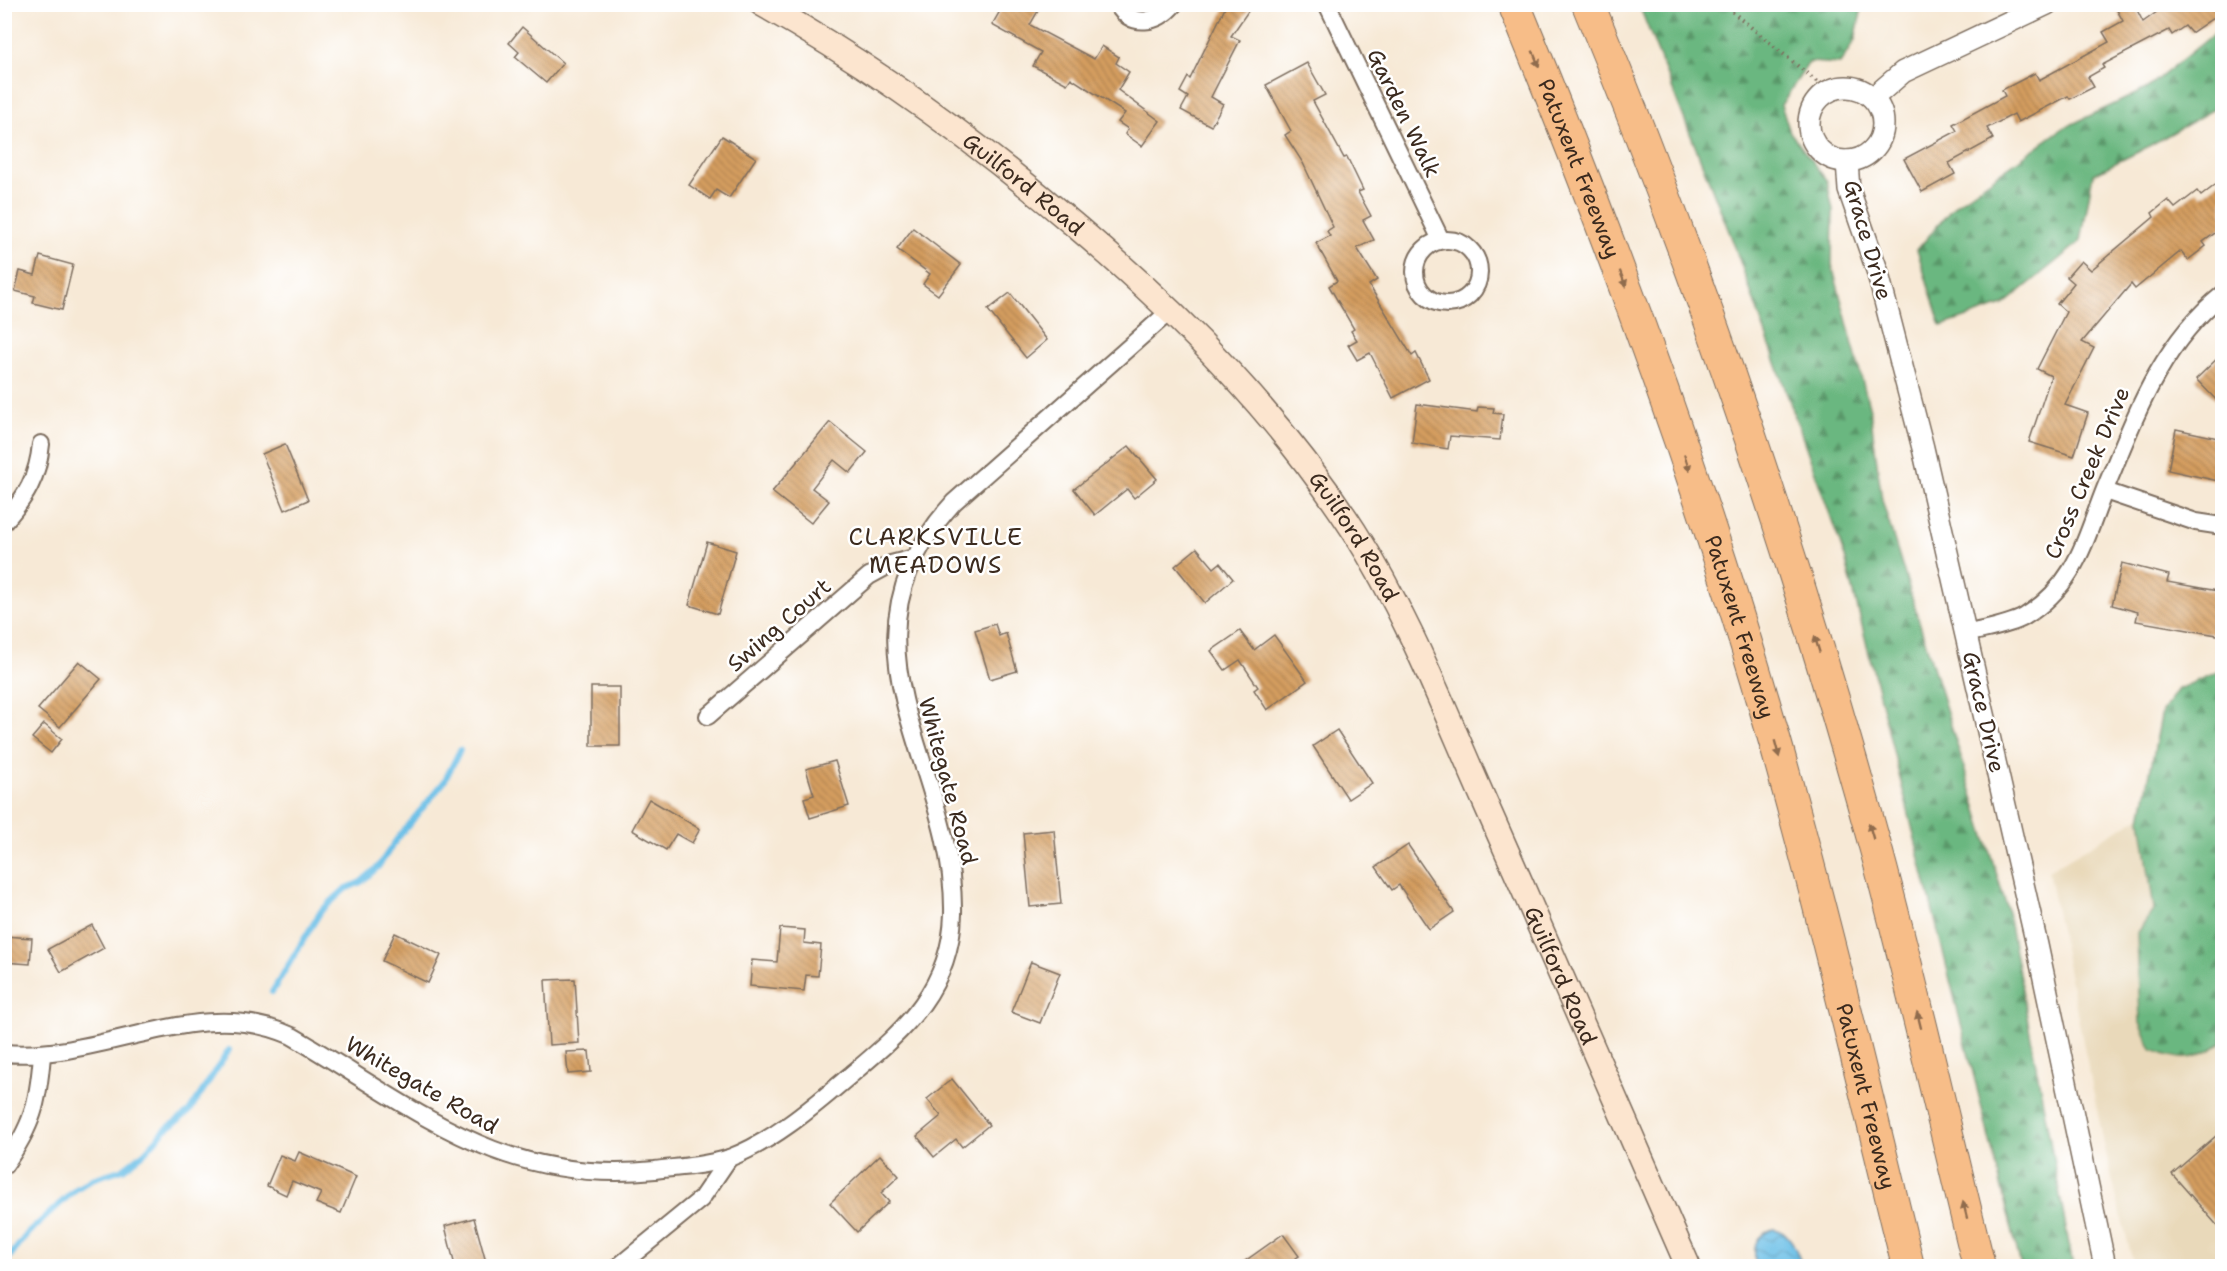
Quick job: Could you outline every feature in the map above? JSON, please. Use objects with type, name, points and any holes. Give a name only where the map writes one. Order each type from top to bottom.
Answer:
[{"type":"highway","name":"Patuxent Freeway","points":[[1514,4],[1628,293],[1678,433],[1736,615],[1773,735],[1809,867],[1908,1266]]},
{"type":"highway","points":[[1588,4],[1695,272],[1801,590],[1877,855],[1978,1266]]},
{"type":"main road","name":"Guilford Road","points":[[762,4],[842,51],[936,114],[1024,182],[1170,311],[1219,359],[1293,445],[1357,536],[1386,586],[1413,641],[1688,1266]]},
{"type":"street","points":[[1117,4],[1133,20],[1150,22],[1163,17],[1174,4]]},
{"type":"street","name":"Garden Walk","points":[[1328,4],[1441,240]]},
{"type":"street","points":[[1873,98],[1903,72],[2047,4]]},
{"type":"street","points":[[1852,87],[1873,98],[1883,115],[1884,127],[1880,141],[1872,152],[1859,160],[1847,161],[1836,160],[1823,153],[1810,132],[1812,108],[1828,91],[1852,87]]},
{"type":"street","name":"Grace Drive","points":[[1847,161],[1849,190],[1884,296],[1923,448],[2037,945],[2105,1266]]},
{"type":"street","name":"Cross Creek Drive","points":[[1966,634],[2022,618],[2052,595],[2077,564],[2147,390],[2163,360],[2182,335],[2223,295]]},
{"type":"street","name":"Whitegate Road","points":[[4,1053],[42,1055],[197,1022],[249,1022],[271,1027],[291,1036],[458,1136],[494,1152],[530,1162],[602,1172],[690,1166],[729,1158],[777,1132],[869,1060],[913,1017],[930,996],[942,970],[950,942],[953,913],[950,868],[941,826],[902,695],[897,661],[897,625],[903,590],[914,558],[930,528],[954,502],[1170,311]]},
{"type":"street","points":[[4,522],[32,485],[39,464],[41,444]]},
{"type":"street","points":[[2105,491],[2196,522],[2223,526]]},
{"type":"street","name":"Swing Court","points":[[708,716],[869,576],[891,564],[914,558]]},
{"type":"street","points":[[4,1166],[22,1140],[32,1120],[38,1095],[42,1055]]},
{"type":"street","points":[[619,1266],[701,1198],[729,1158]]},
{"type":"path","points":[[1723,4],[1758,31],[1778,53],[1811,74],[1828,91]]},
{"type":"shaded area","points":[[2222,768],[2222,1266],[2134,1266],[2108,1163],[2048,871]]},
{"type":"green space","points":[[1859,4],[1862,8],[1855,40],[1840,64],[1809,62],[1781,105],[1790,132],[1827,181],[1833,210],[1832,265],[1870,410],[1882,500],[2007,908],[2073,1266],[2021,1266],[1845,557],[1732,239],[1639,5]]},
{"type":"green space","points":[[2222,27],[2222,92],[2214,109],[2140,151],[2093,174],[2081,241],[2003,305],[1941,326],[1917,250],[1955,205],[2062,129],[2146,89]]},
{"type":"green space","points":[[2222,670],[2222,1043],[2195,1057],[2180,1058],[2152,1050],[2140,1023],[2137,934],[2154,909],[2141,819],[2162,711],[2178,689]]},
{"type":"water","points":[[1773,1229],[1789,1237],[1802,1266],[1756,1266],[1756,1243],[1761,1235]]},
{"type":"building","points":[[1004,4],[1042,4],[1030,25],[1094,59],[1102,46],[1119,57],[1116,63],[1129,72],[1118,90],[1160,121],[1142,146],[1125,134],[1128,129],[1118,122],[1125,113],[1071,78],[1067,84],[1033,66],[1041,52],[992,25]]},
{"type":"building","points":[[1227,4],[1253,4],[1231,36],[1240,40],[1211,97],[1223,104],[1211,126],[1181,110],[1188,97],[1180,92],[1188,77],[1190,79]]},
{"type":"building","points":[[2128,4],[2134,4],[2143,22],[2168,4],[2223,4],[2223,11],[2191,33],[2185,26],[2172,35],[2169,30],[2102,65],[2104,68],[2088,77],[2094,87],[2070,99],[2068,96],[2018,122],[2014,114],[1987,128],[1993,139],[1949,163],[1955,174],[1922,192],[1904,159],[1957,131],[1953,124],[2005,96],[2002,90],[2035,73],[2039,80],[2109,42],[2103,32],[2123,21],[2117,10]]},
{"type":"building","points":[[522,27],[563,63],[546,83],[515,57],[519,52],[509,43]]},
{"type":"building","points":[[1307,63],[1325,95],[1313,101],[1344,158],[1347,157],[1363,190],[1358,192],[1371,216],[1363,220],[1374,240],[1357,248],[1377,280],[1369,285],[1412,356],[1416,353],[1429,379],[1393,398],[1370,353],[1357,360],[1348,345],[1357,340],[1351,331],[1354,329],[1329,286],[1337,281],[1316,243],[1330,236],[1327,231],[1333,227],[1303,163],[1285,135],[1291,131],[1266,85]]},
{"type":"building","points":[[722,136],[756,158],[729,198],[716,190],[710,199],[689,185]]},
{"type":"building","points":[[2223,179],[2223,227],[2203,242],[2206,246],[2188,260],[2181,251],[2135,289],[2131,284],[2082,342],[2094,348],[2065,405],[2088,413],[2074,456],[2029,442],[2051,376],[2037,369],[2066,312],[2057,304],[2074,283],[2067,277],[2081,261],[2091,270],[2154,217],[2152,213],[2168,200],[2175,208],[2197,191],[2201,196]]},
{"type":"building","points":[[913,228],[961,265],[938,295],[923,284],[930,274],[897,249]]},
{"type":"building","points":[[40,256],[73,265],[62,310],[33,303],[35,296],[15,291],[20,271],[35,275]]},
{"type":"building","points":[[1010,293],[1047,340],[1026,358],[988,310]]},
{"type":"building","points":[[2223,353],[2223,407],[2196,379]]},
{"type":"building","points":[[1417,404],[1477,412],[1478,407],[1494,408],[1493,413],[1503,414],[1500,440],[1450,436],[1448,449],[1412,443]]},
{"type":"building","points":[[830,422],[867,452],[850,473],[834,460],[812,488],[829,501],[811,523],[772,492]]},
{"type":"building","points":[[2176,429],[2223,439],[2223,482],[2168,470]]},
{"type":"building","points":[[285,444],[308,500],[285,510],[262,454]]},
{"type":"building","points":[[1129,446],[1157,479],[1134,498],[1127,489],[1095,515],[1074,489]]},
{"type":"building","points":[[707,542],[736,551],[718,614],[689,605]]},
{"type":"building","points":[[1197,548],[1214,568],[1220,563],[1233,579],[1205,603],[1175,566]]},
{"type":"building","points":[[2122,563],[2169,575],[2167,582],[2223,592],[2223,636],[2136,621],[2138,612],[2112,605]]},
{"type":"building","points":[[995,624],[999,636],[1006,633],[1017,671],[990,679],[975,630]]},
{"type":"building","points":[[1240,631],[1254,650],[1274,635],[1307,681],[1267,710],[1254,690],[1258,687],[1240,660],[1225,670],[1211,651]]},
{"type":"building","points":[[79,661],[101,679],[60,727],[38,709]]},
{"type":"building","points":[[591,687],[620,687],[620,746],[591,746]]},
{"type":"building","points":[[44,724],[62,739],[51,753],[32,738]]},
{"type":"building","points":[[1337,730],[1372,783],[1348,799],[1313,746]]},
{"type":"building","points":[[835,761],[849,806],[810,818],[804,798],[814,795],[806,769]]},
{"type":"building","points":[[649,799],[700,829],[692,843],[676,834],[666,850],[632,830]]},
{"type":"building","points":[[1054,830],[1061,904],[1030,907],[1023,833]]},
{"type":"building","points":[[1408,845],[1454,912],[1429,929],[1399,885],[1392,890],[1376,867]]},
{"type":"building","points":[[92,925],[104,948],[61,972],[48,949]]},
{"type":"building","points":[[780,928],[805,930],[804,943],[821,945],[818,976],[806,975],[804,991],[750,986],[752,960],[777,962]]},
{"type":"building","points":[[395,933],[441,955],[428,983],[382,961]]},
{"type":"building","points":[[4,936],[32,938],[30,964],[4,962]]},
{"type":"building","points":[[1031,962],[1060,973],[1040,1023],[1011,1012]]},
{"type":"building","points":[[575,979],[579,1043],[549,1045],[545,980]]},
{"type":"building","points":[[589,1051],[591,1072],[568,1074],[566,1052]]},
{"type":"building","points":[[952,1079],[989,1125],[962,1147],[956,1139],[934,1157],[917,1136],[941,1116],[927,1099]]},
{"type":"building","points":[[2223,1130],[2223,1232],[2172,1174]]},
{"type":"building","points":[[299,1152],[356,1177],[341,1213],[316,1203],[321,1193],[292,1181],[286,1195],[267,1186],[280,1155],[295,1161]]},
{"type":"building","points":[[880,1155],[899,1176],[881,1193],[889,1202],[857,1232],[830,1203]]},
{"type":"building","points":[[474,1218],[487,1266],[455,1266],[445,1226]]},
{"type":"building","points":[[1283,1234],[1299,1256],[1284,1266],[1238,1266]]},
{"type":"waterway","points":[[272,992],[321,911],[345,889],[361,882],[378,867],[397,839],[444,782],[460,750]]},
{"type":"waterway","points":[[4,1264],[27,1234],[76,1189],[92,1179],[123,1169],[144,1153],[165,1130],[189,1112],[229,1050]]},
{"type":"district","name":"CLARKSVILLE MEADOWS","points":[[936,551]]}]
